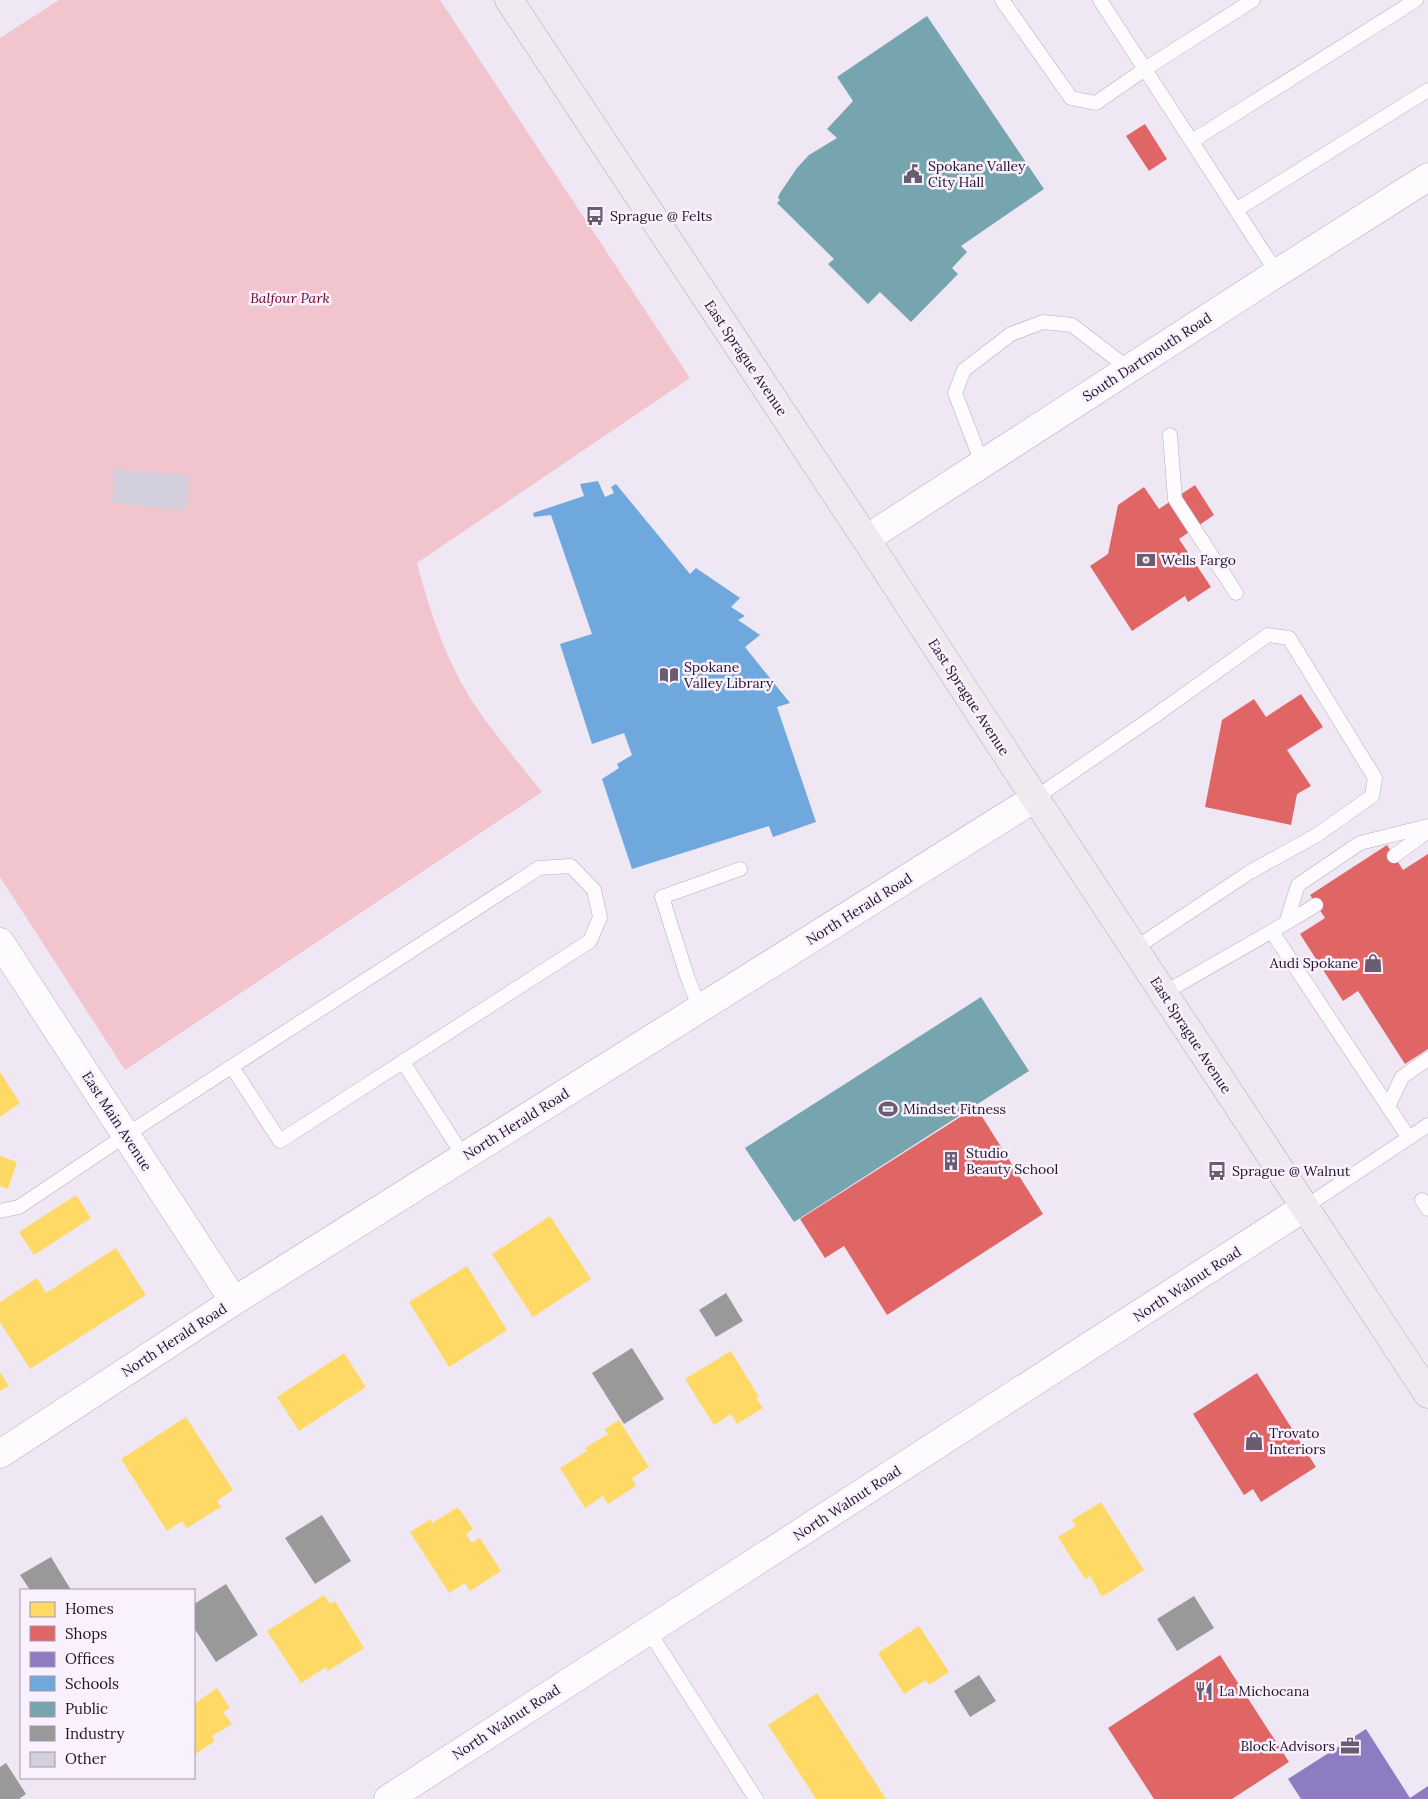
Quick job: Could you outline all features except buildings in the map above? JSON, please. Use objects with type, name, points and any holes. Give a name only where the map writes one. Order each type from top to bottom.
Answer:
[{"type":"main road","name":"East Sprague Avenue","points":[[509,0],[1427,1392]]},
{"type":"street","name":"South Dartmouth Road","points":[[866,539],[1128,368],[1428,177]]},
{"type":"street","name":"North Herald Road","points":[[0,1454],[234,1301],[1035,798]]},
{"type":"street","name":"East Main Avenue","points":[[0,942],[234,1301]]},
{"type":"street","name":"North Walnut Road","points":[[388,1799],[1305,1207]]},
{"type":"lane","points":[[1002,0],[1070,98],[1096,103],[1145,69],[1253,0]]},
{"type":"lane","points":[[1101,0],[1277,273]]},
{"type":"lane","points":[[1192,141],[1416,0]]},
{"type":"lane","points":[[1236,210],[1428,90]]},
{"type":"lane","points":[[982,463],[955,393],[964,370],[1011,334],[1043,322],[1072,325],[1128,368]]},
{"type":"lane","points":[[1170,435],[1175,499],[1236,594]]},
{"type":"lane","points":[[1035,798],[1153,718],[1268,635],[1288,638],[1375,778],[1372,796],[1317,835],[1250,872],[1134,949]]},
{"type":"lane","points":[[1286,923],[1298,885],[1314,874],[1360,843],[1428,826]]},
{"type":"lane","points":[[1394,856],[1428,831]]},
{"type":"lane","points":[[0,1210],[19,1207],[126,1135],[232,1066],[539,868],[571,866],[594,890],[600,917],[590,941],[280,1141],[232,1066]]},
{"type":"lane","points":[[700,1008],[688,980],[662,897],[740,869]]},
{"type":"lane","points":[[1164,993],[1316,905]]},
{"type":"lane","points":[[1272,932],[1409,1138]]},
{"type":"lane","points":[[1388,1107],[1402,1077],[1428,1059]]},
{"type":"lane","points":[[403,1062],[464,1157]]},
{"type":"lane","points":[[1305,1207],[1428,1126]]},
{"type":"lane","points":[[648,1630],[756,1799]]},
{"type":"green space","name":"Balfour Park","points":[[59,0],[440,0],[690,378],[417,563],[427,600],[440,636],[464,688],[490,727],[542,792],[125,1070],[0,877],[0,38]]},
{"type":"place","name":"Spokane Valley City Hall","points":[[913,174]]},
{"type":"place","name":"Sprague @ Felts","points":[[595,216]]},
{"type":"place","name":"Wells Fargo","points":[[1146,560]]},
{"type":"place","name":"Spokane Valley Library","points":[[669,675]]},
{"type":"place","name":"Audi Spokane","points":[[1373,963]]},
{"type":"place","name":"Mindset Fitness","points":[[888,1109]]},
{"type":"place","name":"Studio Beauty School","points":[[951,1161]]},
{"type":"place","name":"Sprague @ Walnut","points":[[1217,1171]]},
{"type":"place","name":"Trovato Interiors","points":[[1254,1441]]},
{"type":"place","name":"La Michocana","points":[[1204,1691]]},
{"type":"place","name":"Block Advisors","points":[[1350,1746]]}]
